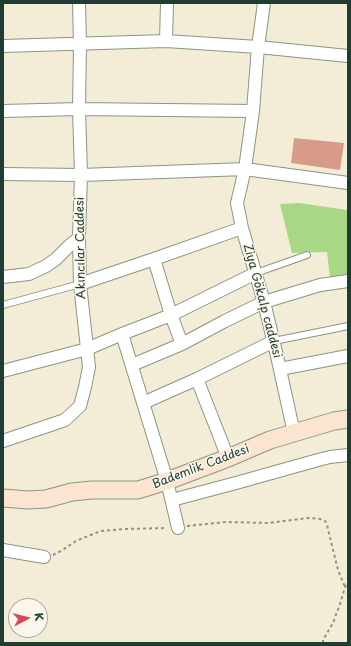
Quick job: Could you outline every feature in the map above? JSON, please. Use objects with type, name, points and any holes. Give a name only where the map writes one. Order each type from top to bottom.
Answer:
[{"type":"street","name":"Akıncılar Caddesi","points":[[3,441],[65,420],[80,406],[89,367],[80,284],[79,238],[81,175],[79,109],[79,3]]},
{"type":"street","points":[[166,41],[167,3]]},
{"type":"street","name":"Ziya Gökalp caddesi","points":[[264,3],[258,47],[253,111],[245,169],[237,203],[242,228],[256,273],[274,341],[294,433]]},
{"type":"street","points":[[3,46],[166,41],[258,47],[348,56]]},
{"type":"street","points":[[3,111],[79,109],[253,111]]},
{"type":"street","points":[[3,174],[81,175],[245,169],[348,183]]},
{"type":"street","points":[[80,284],[242,228]]},
{"type":"street","points":[[3,277],[29,274],[46,266],[79,238]]},
{"type":"street","points":[[154,259],[171,315],[182,344]]},
{"type":"street","points":[[3,371],[87,349],[171,315],[256,273]]},
{"type":"street","points":[[132,364],[182,344],[225,320],[264,302],[320,285],[348,281]]},
{"type":"street","points":[[122,334],[167,482],[178,528]]},
{"type":"street","points":[[143,403],[197,379],[274,341]]},
{"type":"street","points":[[280,369],[348,356]]},
{"type":"street","points":[[197,379],[228,458]]},
{"type":"street","name":"Bademlik Caddesi","points":[[3,498],[28,500],[46,499],[72,492],[92,490],[138,490],[167,482],[270,440],[334,421],[348,419]]},
{"type":"street","points":[[172,500],[318,460],[348,455]]},
{"type":"street","points":[[3,550],[44,557]]},
{"type":"lane","points":[[256,273],[307,255]]},
{"type":"lane","points":[[3,305],[80,284]]},
{"type":"lane","points":[[274,341],[348,326]]},
{"type":"path","points":[[44,557],[56,554],[76,541],[101,531],[178,528],[226,522],[268,523],[320,518],[325,521],[327,525],[338,570],[345,587]]},
{"type":"path","points":[[323,643],[323,640],[333,623],[345,587],[348,583]]},
{"type":"green space","points":[[299,203],[348,210],[348,276],[330,278],[327,252],[292,253],[280,204]]},
{"type":"building","points":[[294,138],[344,143],[340,170],[291,163]]}]
